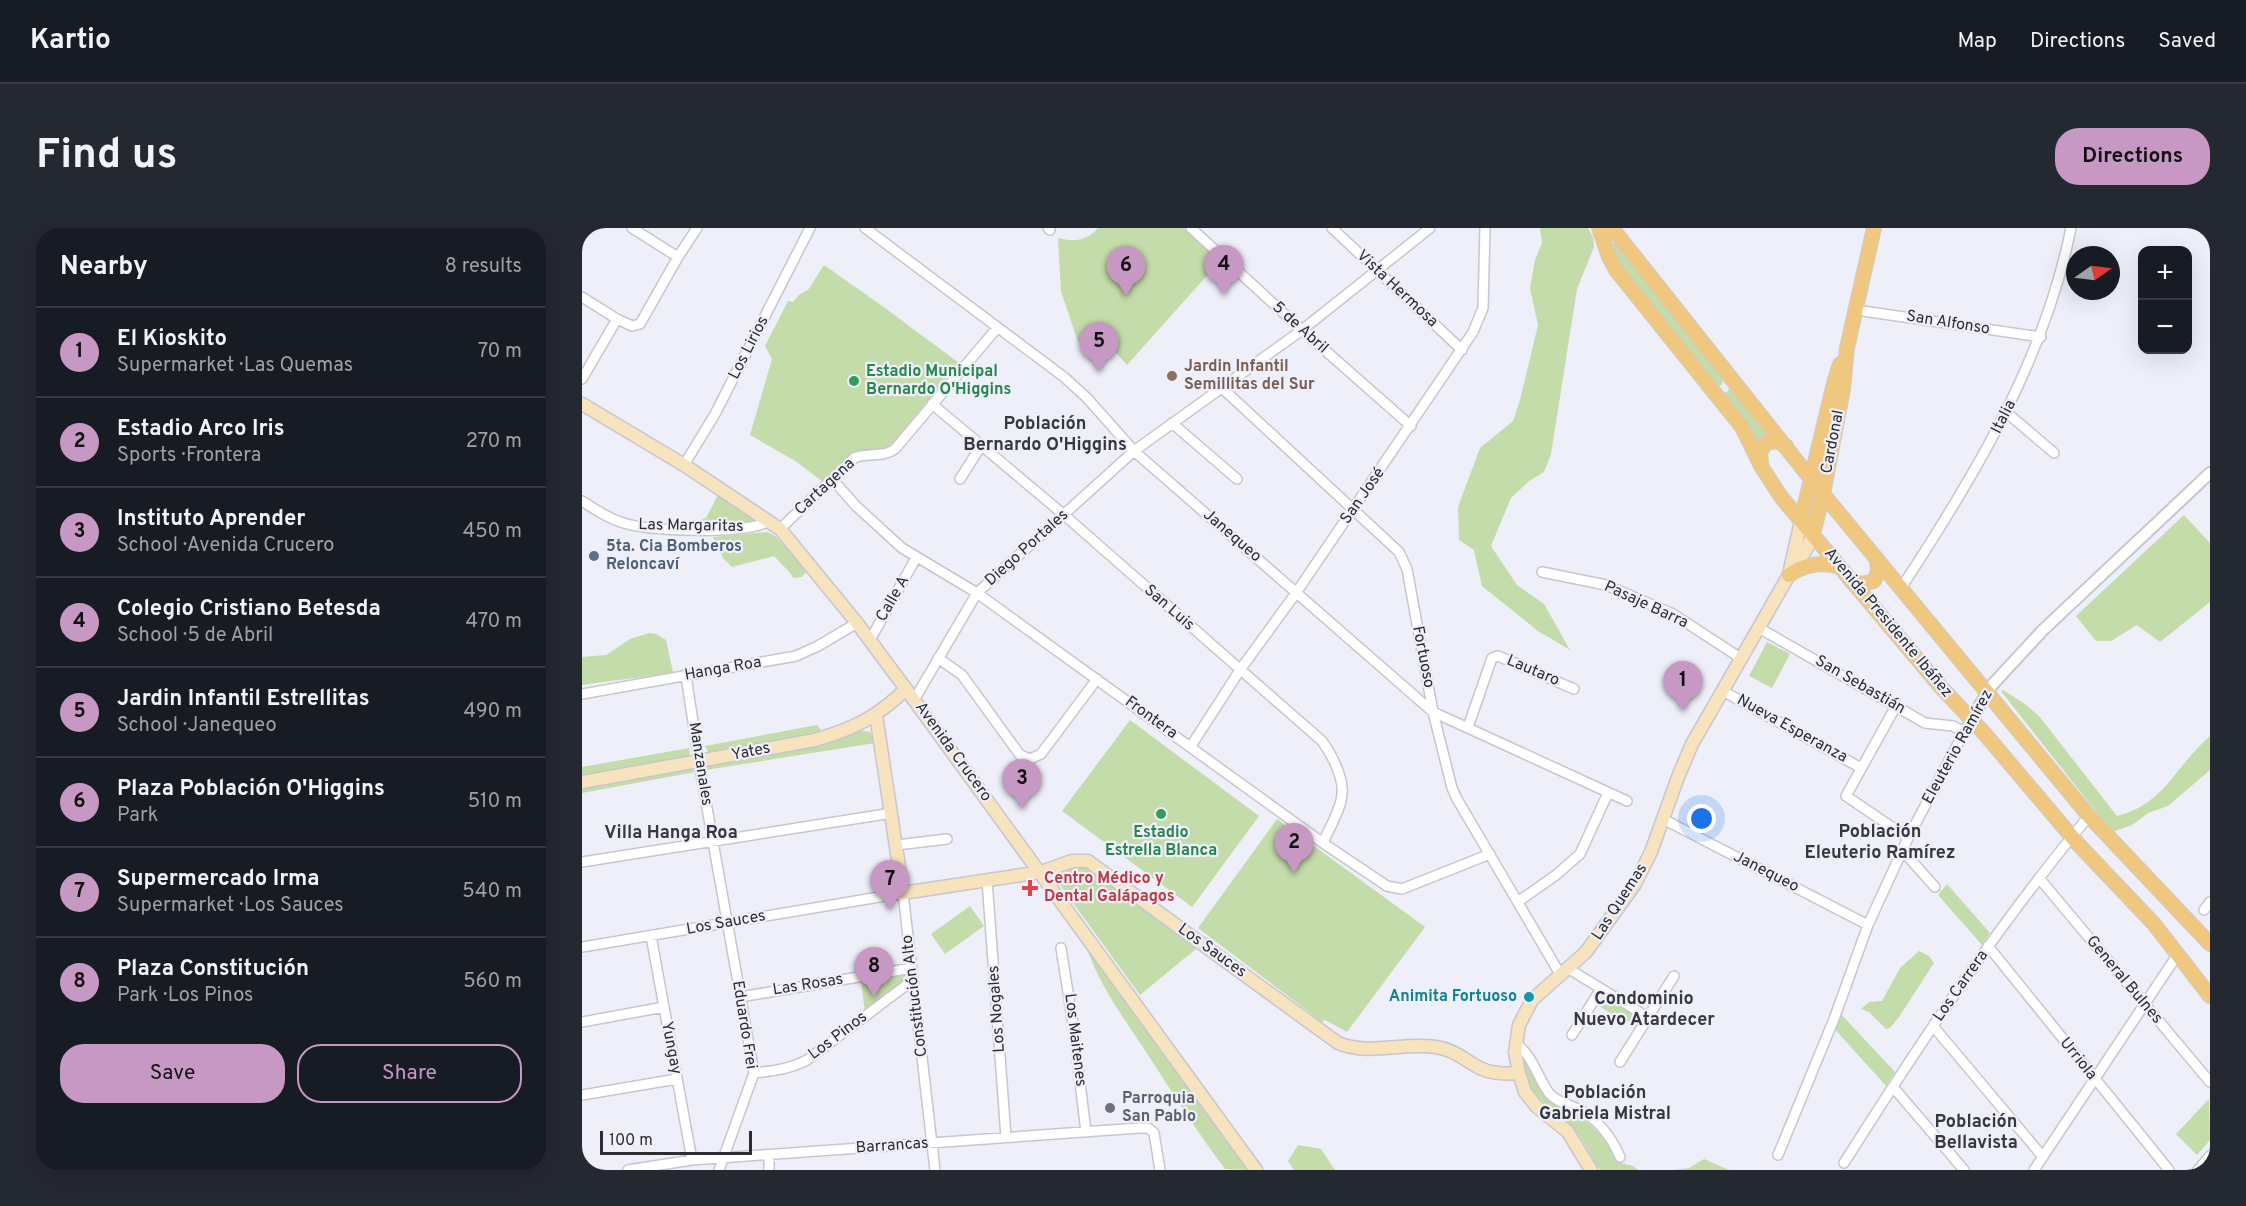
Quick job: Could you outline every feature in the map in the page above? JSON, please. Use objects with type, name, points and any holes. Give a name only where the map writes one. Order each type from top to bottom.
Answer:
[{"type":"main road","name":"Avenida Presidente Ibáñez","points":[[1599,228],[1616,270],[1742,427],[1761,466],[1781,497],[1940,686],[2072,837],[2134,902],[2210,996]]},
{"type":"main road","name":"Avenida Presidente Ibáñez","points":[[1612,228],[1728,371],[1847,524],[2089,816],[2210,944]]},
{"type":"main road","name":"Cardonal","points":[[1801,521],[1834,382],[1847,348],[1874,228]]},
{"type":"main road","points":[[1605,246],[1613,238],[1624,242]]},
{"type":"main road","name":"Cardonal","points":[[1813,534],[1843,389],[1847,348]]},
{"type":"main road","points":[[1708,384],[1715,388],[1725,388],[1729,383],[1728,371]]},
{"type":"main road","name":"Avenida Crucero","points":[[582,404],[684,465],[780,529],[857,623],[906,688],[1256,1170]]},
{"type":"main road","points":[[1761,466],[1760,452],[1766,443],[1777,441],[1785,446]]},
{"type":"main road","points":[[1829,461],[1835,496],[1847,524]]},
{"type":"main road","name":"Las Quemas","points":[[1789,575],[1801,521]]},
{"type":"main road","name":"Las Quemas","points":[[1591,1170],[1568,1132],[1530,1099],[1519,1073],[1515,1043],[1519,1025],[1532,1000],[1601,934],[1635,884],[1651,852],[1692,744],[1789,575],[1806,550],[1813,534]]},
{"type":"main road","points":[[1851,581],[1863,585],[1872,582],[1878,572],[1877,560]]},
{"type":"main road","points":[[1789,575],[1811,564],[1826,563],[1840,567]]},
{"type":"main road","name":"Yates","points":[[582,782],[815,740],[840,732],[876,715],[906,688]]},
{"type":"main road","name":"Constitución Alto","points":[[876,715],[903,893]]},
{"type":"main road","name":"Los Sauces","points":[[903,893],[1041,872],[1078,860],[1092,863],[1338,1043],[1360,1049],[1434,1047],[1460,1054],[1490,1072],[1519,1073]]},
{"type":"street","points":[[632,228],[678,257]]},
{"type":"street","points":[[582,297],[632,326],[640,324],[697,228]]},
{"type":"street","name":"Los Lirios","points":[[684,465],[715,414],[810,228]]},
{"type":"street","name":"Janequeo","points":[[865,228],[1064,377],[1087,398],[1134,451],[1433,712],[1627,801]]},
{"type":"street","name":"5 de Abril","points":[[1191,228],[1411,426]]},
{"type":"street","name":"Vista Hermosa","points":[[1332,228],[1462,350]]},
{"type":"street","name":"Diego Portales","points":[[914,700],[977,593],[1134,451],[1302,330],[1430,228]]},
{"type":"street","name":"Italia","points":[[1902,590],[1970,479],[2006,412],[2041,337],[2066,256],[2072,228]]},
{"type":"street","name":"San José","points":[[1191,746],[1240,670],[1411,426],[1479,321],[1483,308],[1482,230]]},
{"type":"street","name":"San Alfonso","points":[[1856,310],[2041,337]]},
{"type":"street","points":[[582,380],[617,319]]},
{"type":"street","name":"Cartagena","points":[[780,529],[860,455],[891,452],[997,328]]},
{"type":"street","name":"Fortuoso","points":[[1222,388],[1399,552],[1407,569],[1433,712],[1452,788],[1490,854],[1564,971]]},
{"type":"street","name":"San Luis","points":[[932,404],[1064,514],[1324,743],[1341,782],[1342,794],[1323,843]]},
{"type":"street","points":[[2006,412],[2054,453]]},
{"type":"street","points":[[1172,423],[1237,479]]},
{"type":"street","points":[[960,479],[981,446]]},
{"type":"street","name":"Eleuterio Ramírez","points":[[1778,1155],[1834,1019],[1868,925],[1908,838],[1987,692],[2043,630],[2210,473]]},
{"type":"street","name":"Frontera","points":[[832,479],[872,521],[916,558],[977,593],[1323,843],[1387,886],[1397,890],[1407,888],[1490,854]]},
{"type":"street","name":"Las Margaritas","points":[[582,501],[614,520],[642,526],[742,528],[761,525],[769,521]]},
{"type":"street","name":"Calle A","points":[[870,640],[916,558]]},
{"type":"street","name":"Pasaje Barra","points":[[1542,572],[1606,585],[1673,614],[1742,659]]},
{"type":"street","name":"Hanga Roa","points":[[582,694],[796,656],[857,623]]},
{"type":"street","name":"San Sebastián","points":[[1759,628],[1925,723],[1949,725],[1964,732]]},
{"type":"street","name":"Lautaro","points":[[1468,727],[1492,658],[1498,656],[1574,689]]},
{"type":"street","points":[[938,658],[962,675],[1020,755],[1030,759],[1041,754],[1097,679]]},
{"type":"street","name":"Manzanales","points":[[686,676],[726,922]]},
{"type":"street","name":"Nueva Esperanza","points":[[1723,691],[1861,768]]},
{"type":"street","points":[[1896,706],[1846,796],[1908,838]]},
{"type":"street","points":[[1519,901],[1556,875],[1580,854],[1608,793]]},
{"type":"street","points":[[582,862],[892,813]]},
{"type":"street","name":"Los Carrera","points":[[1844,1163],[1988,946],[2089,816]]},
{"type":"street","name":"Janequeo","points":[[1663,819],[1868,925]]},
{"type":"street","points":[[897,845],[947,839]]},
{"type":"street","points":[[1902,850],[1935,887]]},
{"type":"street","name":"General Bulnes","points":[[2039,878],[2210,1082]]},
{"type":"street","name":"Los Nogales","points":[[987,880],[1006,1137]]},
{"type":"street","name":"Los Sauces","points":[[582,947],[903,893]]},
{"type":"street","name":"Constitución Alto","points":[[903,893],[935,1170]]},
{"type":"street","name":"Eduardo Frei","points":[[719,1170],[754,1073],[726,922]]},
{"type":"street","name":"Yungay","points":[[651,936],[692,1160]]},
{"type":"street","name":"Urriola","points":[[1988,946],[2169,1170]]},
{"type":"street","name":"Los Maitenes","points":[[1061,948],[1086,1132]]},
{"type":"street","points":[[2034,1170],[2178,954]]},
{"type":"street","name":"Las Rosas","points":[[740,997],[912,968]]},
{"type":"street","points":[[1564,971],[1601,989],[1649,1018]]},
{"type":"street","points":[[1620,1062],[1674,976]]},
{"type":"street","name":"Los Pinos","points":[[754,1073],[780,1070],[807,1060],[913,980]]},
{"type":"street","points":[[1572,1035],[1601,989]]},
{"type":"street","points":[[582,1022],[664,1007]]},
{"type":"street","points":[[1933,1026],[2043,1157]]},
{"type":"street","points":[[1515,1043],[1527,1054],[1555,1099],[1579,1110],[1602,1126],[1616,1146],[1620,1157]]},
{"type":"street","points":[[582,1095],[677,1079]]},
{"type":"street","points":[[1893,1087],[1964,1170]]},
{"type":"street","name":"Barrancas","points":[[628,1170],[692,1160],[1148,1128],[1154,1133],[1160,1170]]},
{"type":"street","points":[[769,1155],[769,1170]]},
{"type":"street","points":[[2198,1170],[2210,1156]]},
{"type":"green space","points":[[1098,228],[1184,228],[1220,261],[1127,365],[1105,341],[1078,342],[1061,291],[1058,238],[1080,239],[1089,236]]},
{"type":"green space","points":[[1540,228],[1588,228],[1593,237],[1594,247],[1577,289],[1551,454],[1544,472],[1529,481],[1511,498],[1491,546],[1517,585],[1544,604],[1570,650],[1538,631],[1482,586],[1474,550],[1459,540],[1458,507],[1480,448],[1513,421],[1520,400],[1538,325],[1530,288],[1535,260],[1542,243]]},
{"type":"green space","points":[[1611,243],[1616,244],[1723,379],[1722,385],[1717,386],[1624,271],[1615,257]]},
{"type":"green space","name":"Estadio Municipal Bernardo O'Higgins","points":[[824,265],[959,363],[891,445],[883,449],[858,452],[823,482],[797,462],[750,435],[772,359],[765,346],[788,301],[793,302],[808,290]]},
{"type":"green space","points":[[1731,386],[1772,435],[1757,446],[1722,394],[1727,392]]},
{"type":"green space","points":[[718,495],[760,522],[701,526],[701,520],[706,518]]},
{"type":"green space","points":[[2184,515],[2210,543],[2210,602],[2160,642],[2137,625],[2111,641],[2096,641],[2076,616]]},
{"type":"green space","points":[[768,532],[775,536],[805,567],[806,572],[802,577],[793,578],[774,556],[732,567],[723,558],[713,537]]},
{"type":"green space","points":[[649,633],[666,640],[673,672],[582,685],[582,657],[606,655],[630,639]]},
{"type":"green space","points":[[1767,642],[1790,654],[1772,688],[1749,676]]},
{"type":"green space","points":[[2003,690],[2039,716],[2117,816],[2133,811],[2158,794],[2210,736],[2210,770],[2168,806],[2148,813],[2132,825],[2112,832],[2001,691]]},
{"type":"green space","name":"Estadio Estrella Blanca","points":[[1130,720],[1259,816],[1192,907],[1062,811]]},
{"type":"green space","points":[[817,725],[821,730],[817,733],[713,753],[708,752],[705,746]]},
{"type":"green space","points":[[859,730],[870,732],[875,743],[706,770],[708,765]]},
{"type":"green space","points":[[689,748],[690,756],[687,759],[582,776],[582,767]]},
{"type":"green space","points":[[686,768],[695,772],[582,793],[582,786]]},
{"type":"green space","points":[[1277,819],[1425,927],[1347,1032],[1325,1020],[1322,1022],[1198,928]]},
{"type":"green space","points":[[1072,867],[1085,867],[1197,948],[1140,995],[1052,874]]},
{"type":"green space","points":[[1947,884],[1990,933],[1982,945],[1938,895]]},
{"type":"green space","points":[[970,906],[984,926],[945,954],[931,934]]},
{"type":"green space","points":[[1082,932],[1252,1170],[1225,1169],[1215,1155],[1101,982]]},
{"type":"green space","points":[[1919,951],[1929,956],[1934,963],[1899,1017],[1890,1028],[1886,1029],[1869,1012],[1861,1009],[1869,1002],[1882,1001],[1900,968]]},
{"type":"green space","points":[[906,972],[908,981],[865,1012],[861,981]]},
{"type":"green space","points":[[1600,998],[1607,998],[1641,1019],[1638,1027],[1628,1021],[1626,1023],[1596,1004]]},
{"type":"green space","points":[[1838,1011],[1895,1072],[1886,1086],[1832,1026]]},
{"type":"green space","points":[[1522,1057],[1525,1057],[1546,1097],[1593,1127],[1604,1139],[1617,1162],[1633,1166],[1638,1170],[1600,1170],[1575,1130],[1534,1092],[1525,1072]]},
{"type":"green space","points":[[2209,1099],[2210,1140],[2197,1155],[2176,1134]]},
{"type":"green space","points":[[1298,1145],[1321,1149],[1335,1170],[1294,1170],[1288,1161]]},
{"type":"green space","points":[[1704,1159],[1729,1170],[1674,1170],[1689,1168]]},
{"type":"place","name":"Colegio Cristiano Betesda","points":[[1224,295]]},
{"type":"place","name":"Plaza Población O'Higgins","points":[[1126,296]]},
{"type":"place","name":"Jardin Infantil Estrellitas","points":[[1099,372]]},
{"type":"place","name":"Jardin Infantil Semillitas del Sur","points":[[1172,376]]},
{"type":"place","name":"Estadio Municipal Bernardo O'Higgins","points":[[854,381]]},
{"type":"place","name":"5ta. Cia Bomberos Reloncaví","points":[[594,556]]},
{"type":"place","name":"El Kioskito","points":[[1683,711]]},
{"type":"place","name":"Instituto Aprender","points":[[1022,809]]},
{"type":"place","name":"Estadio Estrella Blanca","points":[[1161,814]]},
{"type":"place","name":"Estadio Arco Iris","points":[[1294,873]]},
{"type":"place","name":"Centro Médico y Dental Galápagos","points":[[1030,888]]},
{"type":"place","name":"Supermercado Irma","points":[[890,910]]},
{"type":"place","name":"Plaza Constitución","points":[[874,997]]},
{"type":"place","name":"Animita Fortuoso","points":[[1529,997]]},
{"type":"place","name":"Parroquia San Pablo","points":[[1110,1108]]},
{"type":"district","name":"Población Bernardo O'Higgins","points":[[1045,434]]},
{"type":"district","name":"Villa Hanga Roa","points":[[671,833]]},
{"type":"district","name":"Población Eleuterio Ramírez","points":[[1880,842]]},
{"type":"district","name":"Condominio Nuevo Atardecer","points":[[1644,1009]]},
{"type":"district","name":"Población Gabriela Mistral","points":[[1605,1103]]},
{"type":"district","name":"Población Bellavista","points":[[1976,1132]]}]
